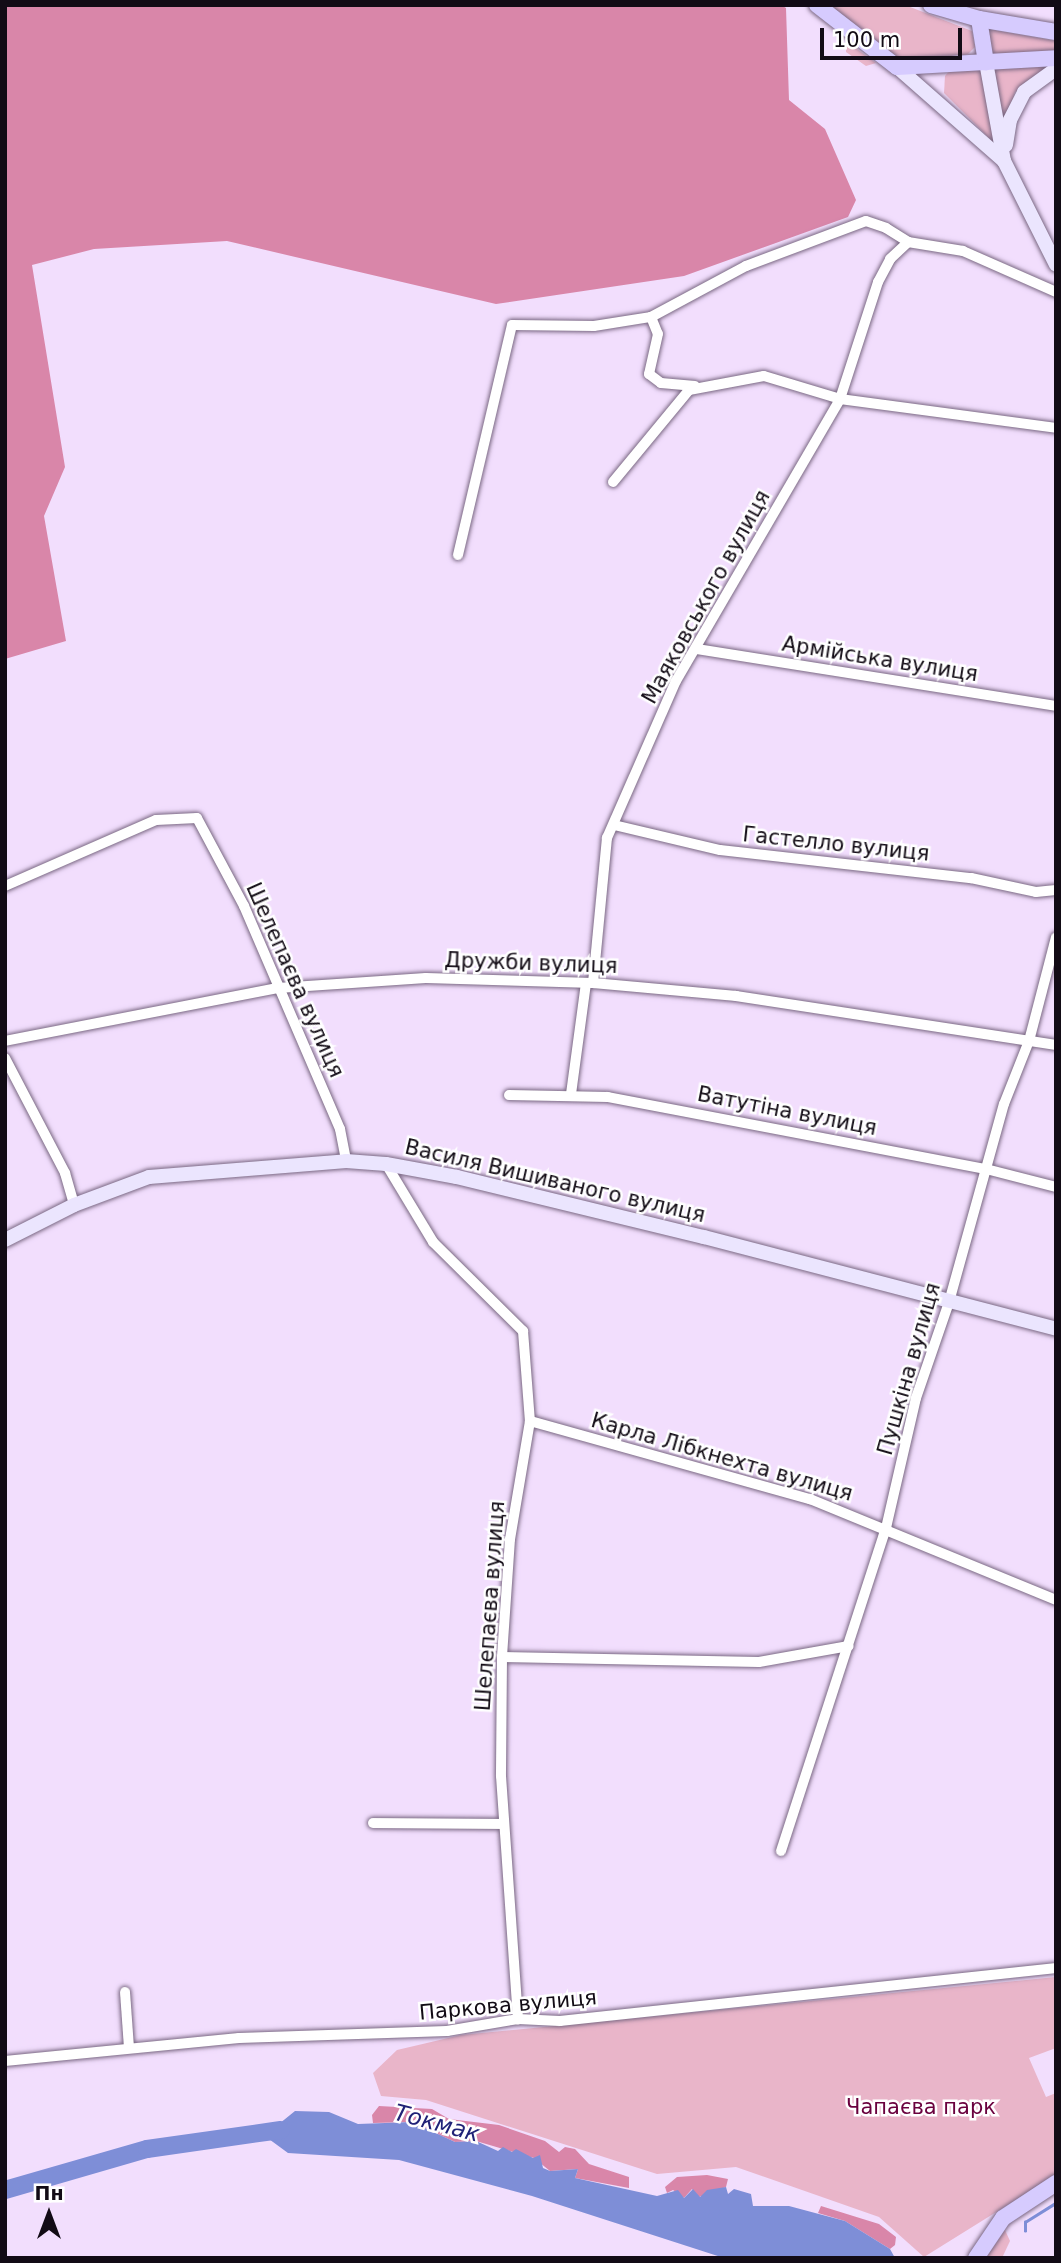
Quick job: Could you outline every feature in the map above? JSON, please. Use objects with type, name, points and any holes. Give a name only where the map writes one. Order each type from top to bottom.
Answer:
[{"type":"main road","points":[[931,5],[979,19],[1056,32]]},
{"type":"main road","points":[[824,8],[897,67],[1056,58]]},
{"type":"main road","points":[[979,19],[986,62]]},
{"type":"main road","points":[[976,2258],[1003,2218],[1056,2183]]},
{"type":"street","points":[[986,62],[1004,161],[1056,265]]},
{"type":"street","points":[[897,67],[1004,161]]},
{"type":"street","points":[[1004,161],[1016,105],[1037,79],[1056,69]]},
{"type":"street","points":[[458,555],[512,325],[594,326],[651,317],[746,266],[848,225],[866,221],[886,228],[908,242],[963,251],[1056,292]]},
{"type":"street","name":"Маяковського вулиця","points":[[571,1094],[589,983],[600,878],[614,825],[677,681],[840,399],[878,282],[890,260],[908,242]]},
{"type":"street","points":[[651,317],[658,334],[649,374],[661,383],[680,387],[764,376],[840,399],[1056,428]]},
{"type":"street","points":[[613,482],[689,390],[712,384]]},
{"type":"street","name":"Армійська вулиця","points":[[697,649],[1056,706]]},
{"type":"street","name":"Шелепаєва вулиця","points":[[5,886],[156,820],[197,818],[244,906],[340,1129],[346,1161]]},
{"type":"street","name":"Гастелло вулиця","points":[[614,825],[720,850],[971,878],[1036,892],[1056,890]]},
{"type":"street","name":"Пушкіна вулиця","points":[[781,1851],[886,1528],[915,1398],[949,1302],[986,1169],[1029,1041],[1056,937]]},
{"type":"street","name":"Дружби вулиця","points":[[5,1041],[278,988],[426,978],[589,983],[736,996],[1056,1045]]},
{"type":"street","points":[[5,1059],[65,1173],[74,1205]]},
{"type":"street","name":"Ватутіна вулиця","points":[[509,1095],[571,1094],[765,1125],[986,1169],[1056,1186]]},
{"type":"street","name":"Василя Вишиваного вулиця","points":[[5,1240],[74,1205],[149,1177],[346,1161],[386,1164],[704,1237],[1056,1329]]},
{"type":"street","name":"Шелепаєва вулиця","points":[[386,1164],[433,1242],[523,1331],[530,1421],[510,1539],[502,1657],[503,1824],[517,2019]]},
{"type":"street","name":"Карла Лібкнехта вулиця","points":[[530,1421],[743,1479],[886,1528],[933,1552],[1056,1600]]},
{"type":"street","points":[[502,1657],[759,1662],[849,1646]]},
{"type":"street","points":[[373,1823],[503,1824]]},
{"type":"street","name":"Паркова вулиця","points":[[5,2062],[239,2038],[447,2031],[517,2019],[560,2021],[1056,1968]]},
{"type":"street","points":[[125,1992],[129,2048]]},
{"type":"green space","points":[[833,5],[905,5],[972,31],[975,47],[968,54],[956,57],[899,59],[836,12]]},
{"type":"green space","points":[[988,29],[1056,41],[1056,52],[992,55]]},
{"type":"green space","points":[[846,41],[876,63],[866,66],[846,52]]},
{"type":"green space","points":[[994,65],[1049,65],[1015,92],[1004,129]]},
{"type":"green space","points":[[981,66],[994,143],[944,93],[945,76],[951,69]]},
{"type":"green space","name":"Чапаєва парк","points":[[1056,1977],[1056,2048],[1029,2058],[1046,2097],[1056,2093],[1056,2175],[924,2257],[879,2217],[736,2167],[657,2174],[426,2100],[381,2096],[373,2073],[397,2050],[461,2035]]},
{"type":"green space","points":[[1005,2230],[1010,2241],[1002,2258],[986,2258]]},
{"type":"shaded area","points":[[5,5],[781,5],[786,8],[789,100],[825,129],[856,200],[848,217],[684,276],[496,304],[227,241],[94,249],[32,265],[65,467],[44,516],[66,641],[5,659]]},
{"type":"shaded area","points":[[379,2106],[432,2109],[449,2119],[499,2125],[545,2141],[559,2152],[565,2147],[575,2149],[589,2164],[629,2177],[629,2188],[575,2178],[578,2169],[550,2171],[534,2158],[476,2141],[455,2142],[412,2122],[373,2123],[372,2115]]},
{"type":"shaded area","points":[[707,2175],[728,2179],[726,2187],[699,2197],[692,2189],[684,2198],[673,2190],[667,2193],[665,2187],[677,2177]]},
{"type":"shaded area","points":[[821,2206],[879,2224],[896,2237],[895,2245],[890,2249],[845,2221],[818,2213]]},
{"type":"water","points":[[295,2111],[329,2112],[358,2124],[412,2122],[455,2142],[476,2141],[498,2151],[503,2147],[512,2152],[516,2149],[533,2158],[540,2155],[543,2168],[550,2171],[578,2169],[575,2178],[657,2196],[678,2190],[684,2198],[693,2189],[700,2197],[707,2190],[726,2187],[728,2194],[734,2189],[751,2194],[753,2206],[789,2206],[845,2221],[890,2249],[895,2258],[724,2258],[532,2196],[399,2160],[288,2153],[258,2131],[274,2128]]},
{"type":"waterway","name":"Токмак","points":[[5,2190],[147,2149],[281,2130]]},
{"type":"waterway","points":[[1025,2231],[1025,2222],[1056,2203]]}]
